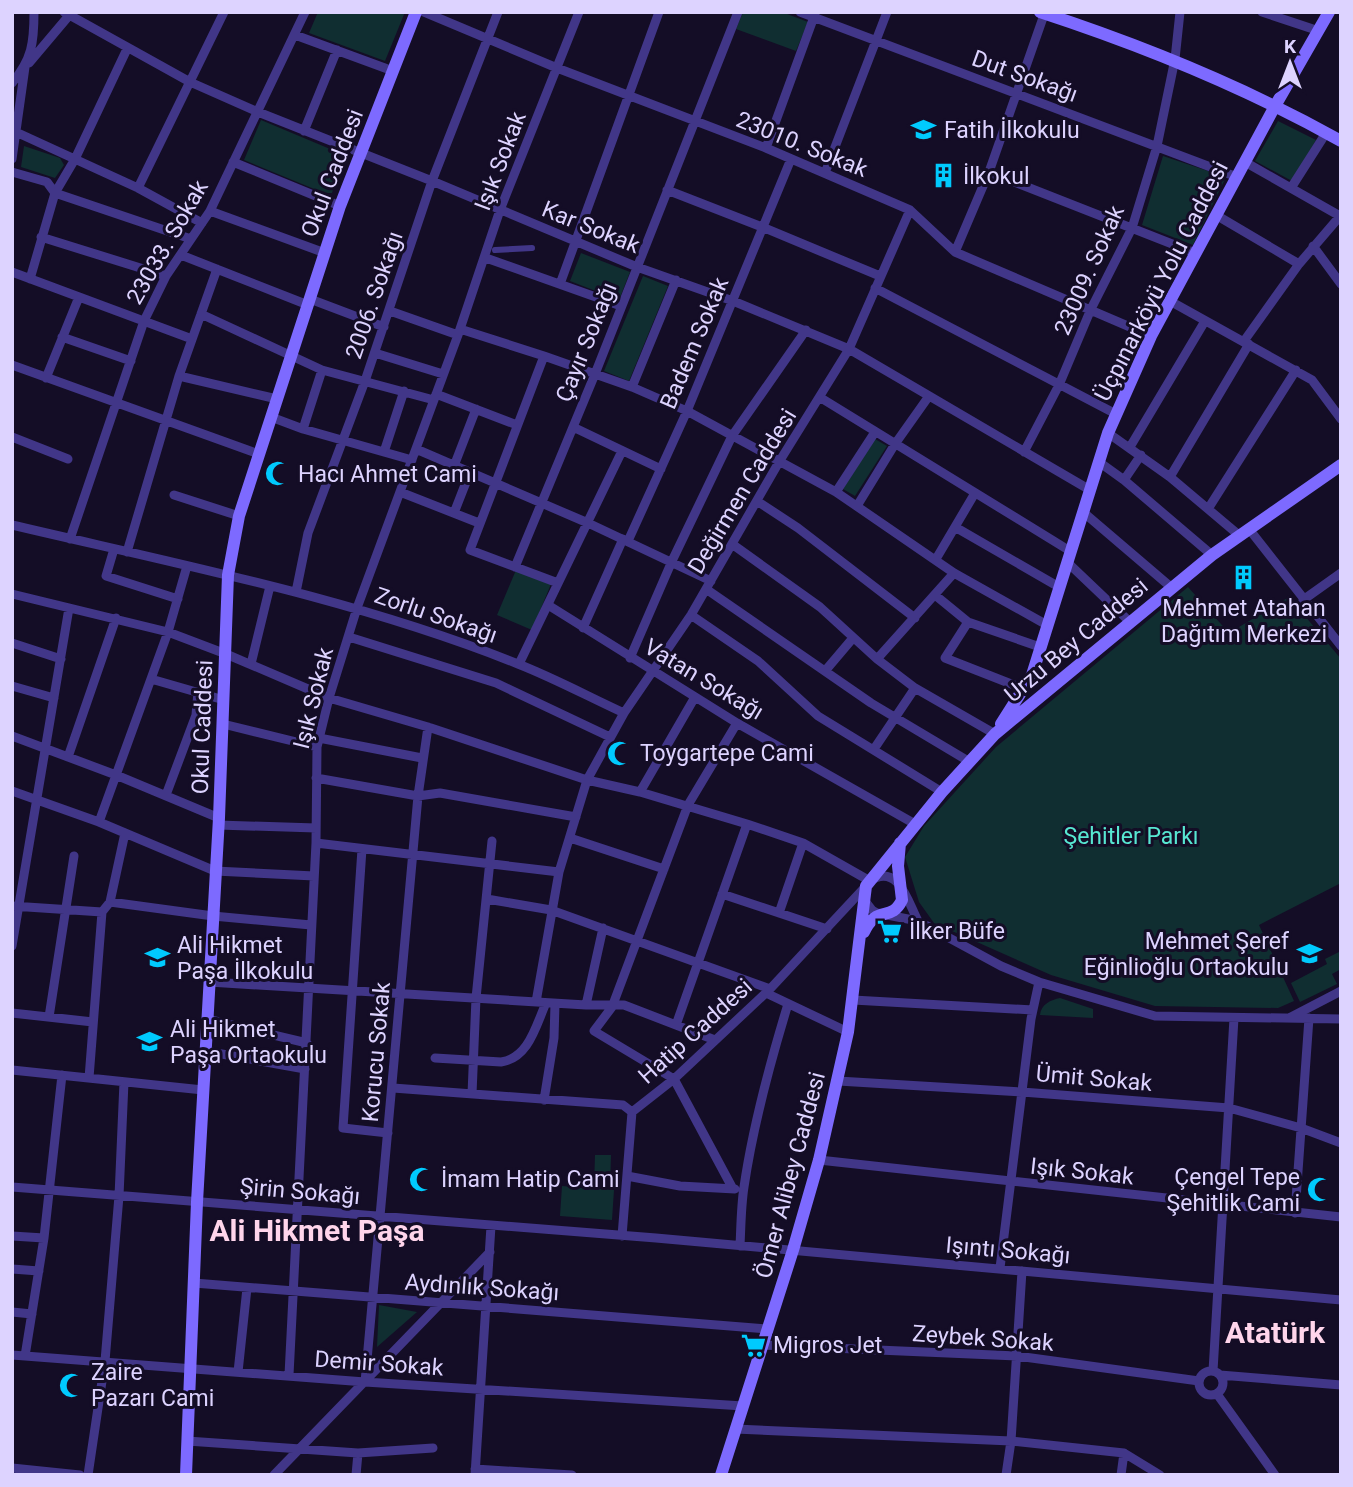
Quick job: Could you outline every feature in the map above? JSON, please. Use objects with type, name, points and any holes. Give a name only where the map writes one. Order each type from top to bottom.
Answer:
[{"type":"main road","name":"Okul Caddesi","points":[[186,1475],[197,1202],[219,821],[228,575],[239,516],[324,253],[416,12]]},
{"type":"main road","name":"Üçpınarköyü Yolu Caddesi","points":[[995,734],[1032,675],[1108,433],[1151,336],[1329,12]]},
{"type":"main road","points":[[1043,13],[1175,59],[1336,136]]},
{"type":"main road","name":"Urzu Bey Caddesi","points":[[868,883],[942,792],[995,734],[1212,555],[1341,465]]},
{"type":"main road","points":[[861,939],[870,920],[895,911],[900,906],[900,843]]},
{"type":"main road","name":"Ömer Alibey Caddesi","points":[[720,1475],[793,1250],[819,1160],[848,1032],[868,883]]},
{"type":"street","points":[[12,159],[18,133],[25,67],[34,41],[34,12]]},
{"type":"street","points":[[138,188],[224,12]]},
{"type":"street","name":"23033. Sokak","points":[[70,538],[144,321],[166,276],[210,211],[305,12]]},
{"type":"street","name":"23010. Sokak","points":[[424,12],[557,68],[766,148],[910,210],[955,252],[1151,336]]},
{"type":"street","name":"2006. Sokağı","points":[[296,592],[308,533],[390,311],[432,181],[498,12]]},
{"type":"street","name":"Işık Sokak","points":[[289,1375],[306,1069],[318,742],[357,608],[459,332],[500,210],[579,12]]},
{"type":"street","points":[[560,284],[659,12]]},
{"type":"street","name":"Çayır Sokağı","points":[[515,567],[595,374],[738,12]]},
{"type":"street","name":"Dut Sokağı","points":[[800,12],[814,15],[875,41],[1237,177]]},
{"type":"street","points":[[825,173],[887,12]]},
{"type":"street","name":"23009. Sokak","points":[[1024,452],[1059,385],[1091,309],[1132,228],[1157,146],[1175,59],[1180,12]]},
{"type":"street","points":[[1262,12],[1319,31]]},
{"type":"street","points":[[12,83],[68,13]]},
{"type":"street","name":"Kar Sokak","points":[[68,13],[127,49],[190,82],[258,112],[637,267],[733,301],[849,349],[1090,490]]},
{"type":"street","points":[[955,252],[989,172],[1043,13]]},
{"type":"street","points":[[766,148],[814,15]]},
{"type":"street","points":[[295,35],[393,71]]},
{"type":"street","points":[[30,279],[55,193],[75,159],[127,49]]},
{"type":"street","points":[[304,131],[337,50]]},
{"type":"street","points":[[12,71],[25,67]]},
{"type":"street","points":[[18,133],[138,188],[202,223]]},
{"type":"street","points":[[1291,188],[1336,136]]},
{"type":"street","name":"Badem Sokak","points":[[583,628],[687,411],[792,159]]},
{"type":"street","points":[[233,162],[341,206]]},
{"type":"street","points":[[1170,477],[1246,343],[1298,264],[1340,216],[1245,162]]},
{"type":"street","points":[[12,172],[47,183],[55,193],[191,239]]},
{"type":"street","points":[[989,172],[1195,253]]},
{"type":"street","points":[[667,190],[880,276]]},
{"type":"street","name":"Değirmen Caddesi","points":[[546,1003],[551,910],[559,872],[587,780],[624,713],[691,615],[779,462],[849,349],[910,210]]},
{"type":"street","points":[[210,211],[324,253]]},
{"type":"street","points":[[1216,215],[1298,264]]},
{"type":"street","points":[[41,237],[166,276]]},
{"type":"street","points":[[1313,246],[1341,284]]},
{"type":"street","points":[[495,250],[533,248]]},
{"type":"street","points":[[181,255],[384,327]]},
{"type":"street","points":[[485,258],[621,306]]},
{"type":"street","points":[[127,552],[166,420],[217,269]]},
{"type":"street","points":[[12,272],[192,339]]},
{"type":"street","points":[[632,387],[676,280]]},
{"type":"street","points":[[875,288],[1116,414]]},
{"type":"street","points":[[46,378],[79,297]]},
{"type":"street","points":[[1170,301],[1312,380],[1341,419]]},
{"type":"street","points":[[390,311],[544,356],[632,387],[687,411],[836,492],[954,573],[1047,625]]},
{"type":"street","points":[[201,314],[322,370],[435,397],[517,425]]},
{"type":"street","points":[[1130,447],[1205,321]]},
{"type":"street","points":[[631,658],[672,561],[732,436],[806,330]]},
{"type":"street","points":[[62,337],[131,361]]},
{"type":"street","points":[[375,353],[443,373]]},
{"type":"street","points":[[544,356],[470,550],[558,583]]},
{"type":"street","points":[[12,365],[259,454]]},
{"type":"street","points":[[303,429],[322,370]]},
{"type":"street","points":[[1208,509],[1296,370]]},
{"type":"street","points":[[180,376],[277,399]]},
{"type":"street","points":[[384,452],[404,391]]},
{"type":"street","points":[[857,506],[895,444],[929,396]]},
{"type":"street","points":[[821,398],[975,493],[1069,557],[1130,622]]},
{"type":"street","points":[[454,466],[476,410]]},
{"type":"street","points":[[271,417],[303,429],[412,460]]},
{"type":"street","points":[[573,428],[661,469]]},
{"type":"street","points":[[836,492],[875,432]]},
{"type":"street","points":[[1108,433],[1170,477],[1208,509],[1245,533],[1341,646]]},
{"type":"street","points":[[12,437],[68,459]]},
{"type":"street","points":[[416,449],[672,561],[894,718],[970,762]]},
{"type":"street","points":[[519,664],[622,451]]},
{"type":"street","points":[[1124,480],[1140,455]]},
{"type":"street","points":[[1099,462],[1212,555]]},
{"type":"street","points":[[454,513],[470,472]]},
{"type":"street","points":[[400,492],[479,523]]},
{"type":"street","points":[[936,559],[975,493]]},
{"type":"street","points":[[174,495],[239,516]]},
{"type":"street","points":[[757,501],[797,528],[915,618]]},
{"type":"street","points":[[1083,512],[1172,587]]},
{"type":"street","name":"Zorlu Sokağı","points":[[12,525],[357,608],[519,664],[624,713]]},
{"type":"street","points":[[955,527],[1059,587]]},
{"type":"street","points":[[732,544],[820,607],[877,660],[915,688],[995,734]]},
{"type":"street","points":[[114,549],[106,576],[178,599]]},
{"type":"street","points":[[99,822],[168,632],[187,566]]},
{"type":"street","points":[[877,660],[954,573]]},
{"type":"street","points":[[1303,600],[1341,573]]},
{"type":"street","points":[[251,664],[270,586]]},
{"type":"street","points":[[12,594],[168,632],[329,698],[428,727],[587,780],[688,805],[803,843],[868,883],[882,875],[895,878],[918,921]]},
{"type":"street","points":[[935,595],[968,622],[1040,648]]},
{"type":"street","name":"Vatan Sokağı","points":[[548,605],[737,723],[915,824]]},
{"type":"street","points":[[12,946],[15,906],[46,749],[69,608]]},
{"type":"street","points":[[691,615],[758,661],[818,716],[942,792]]},
{"type":"street","points":[[68,757],[116,618]]},
{"type":"street","points":[[968,622],[946,658],[1024,689]]},
{"type":"street","points":[[349,637],[496,683],[610,737]]},
{"type":"street","points":[[825,671],[853,638]]},
{"type":"street","points":[[12,643],[61,659]]},
{"type":"street","points":[[151,679],[224,700]]},
{"type":"street","points":[[12,686],[54,698]]},
{"type":"street","points":[[874,748],[915,688]]},
{"type":"street","points":[[166,795],[196,715],[198,692]]},
{"type":"street","points":[[640,792],[695,697]]},
{"type":"street","points":[[733,1189],[674,1079],[594,1031],[612,1007],[688,805],[737,723]]},
{"type":"street","points":[[223,724],[422,758]]},
{"type":"street","name":"Korucu Sokak","points":[[365,1382],[418,796],[428,727]]},
{"type":"street","points":[[12,736],[166,795],[219,821],[316,828]]},
{"type":"street","points":[[316,778],[418,796],[440,793],[576,817]]},
{"type":"street","points":[[12,791],[99,822],[215,871],[314,876]]},
{"type":"street","points":[[676,1024],[747,824]]},
{"type":"street","points":[[89,1078],[102,912],[110,902],[125,833]]},
{"type":"street","points":[[570,838],[664,869]]},
{"type":"street","points":[[472,1094],[476,998],[492,841]]},
{"type":"street","points":[[316,843],[559,872]]},
{"type":"street","points":[[779,913],[803,843]]},
{"type":"street","points":[[362,849],[343,1128],[388,1133]]},
{"type":"street","points":[[49,1017],[74,856]]},
{"type":"street","name":"Hatip Caddesi","points":[[622,1236],[632,1112],[674,1079],[768,991],[868,883]]},
{"type":"street","points":[[722,894],[827,929]]},
{"type":"street","points":[[487,899],[551,910],[697,962],[768,991],[788,1004],[848,1032]]},
{"type":"street","points":[[865,901],[872,910],[918,921],[1001,966],[1039,982],[1155,1016],[1341,1019]]},
{"type":"street","points":[[110,902],[213,916],[311,925]]},
{"type":"street","points":[[15,906],[102,912]]},
{"type":"street","points":[[586,1005],[603,928]]},
{"type":"street","points":[[209,982],[612,1007],[624,1005],[715,1040]]},
{"type":"street","points":[[1000,1268],[1032,1010],[1039,982]]},
{"type":"street","points":[[1289,1018],[1341,991]]},
{"type":"street","points":[[853,1000],[1032,1010]]},
{"type":"street","points":[[435,1058],[504,1062],[518,1055],[528,1044],[546,1003]]},
{"type":"street","points":[[544,1100],[554,1038],[546,1003]]},
{"type":"street","points":[[740,1246],[744,1189],[765,1087],[788,1004]]},
{"type":"street","points":[[12,1013],[93,1022]]},
{"type":"street","points":[[1217,1394],[1223,1383],[1217,1373],[1219,1291],[1234,1018]]},
{"type":"street","points":[[1295,1213],[1308,1018]]},
{"type":"street","points":[[207,1019],[307,1043]]},
{"type":"street","points":[[205,1051],[306,1069]]},
{"type":"street","points":[[12,1070],[203,1090]]},
{"type":"street","points":[[25,1356],[44,1238],[62,1075]]},
{"type":"street","name":"Ümit Sokak","points":[[838,1081],[1229,1108],[1301,1128],[1341,1143]]},
{"type":"street","points":[[88,1475],[105,1362],[119,1196],[124,1082]]},
{"type":"street","points":[[393,1088],[623,1105],[632,1112]]},
{"type":"street","name":"Işık Sokak","points":[[819,1160],[1341,1217]]},
{"type":"street","points":[[627,1176],[680,1186],[744,1189]]},
{"type":"street","name":"Şirin Sokağı","points":[[12,1187],[793,1250]]},
{"type":"street","points":[[491,1226],[475,1472],[572,1475]]},
{"type":"street","points":[[12,1236],[44,1238]]},
{"type":"street","name":"Işıntı Sokağı","points":[[793,1250],[1219,1291],[1341,1300]]},
{"type":"street","points":[[274,1475],[490,1252]]},
{"type":"street","points":[[12,1269],[38,1272]]},
{"type":"street","points":[[1006,1475],[1011,1441],[1022,1270]]},
{"type":"street","name":"Aydınlık Sokağı","points":[[194,1283],[768,1329]]},
{"type":"street","points":[[238,1372],[247,1288]]},
{"type":"street","points":[[12,1312],[32,1314]]},
{"type":"street","name":"Zeybek Sokak","points":[[762,1345],[1017,1356],[1199,1381]]},
{"type":"street","name":"Demir Sokak","points":[[12,1354],[365,1382],[743,1406]]},
{"type":"street","points":[[1217,1394],[1206,1394],[1200,1389],[1199,1381],[1206,1373],[1341,1385]]},
{"type":"street","points":[[1217,1394],[1275,1475]]},
{"type":"street","points":[[735,1429],[1011,1441],[1124,1453],[1160,1475]]},
{"type":"street","points":[[187,1441],[358,1453],[433,1448]]},
{"type":"street","points":[[356,1475],[358,1453]]},
{"type":"street","points":[[1121,1475],[1124,1453]]},
{"type":"street","points":[[12,1468],[80,1475]]},
{"type":"green space","points":[[318,12],[405,12],[385,61],[309,33]]},
{"type":"green space","points":[[743,12],[782,12],[808,22],[796,51],[736,29]]},
{"type":"green space","points":[[261,120],[342,154],[332,193],[324,193],[244,160]]},
{"type":"green space","points":[[1278,121],[1316,140],[1292,181],[1255,161]]},
{"type":"green space","points":[[24,146],[60,158],[64,165],[55,178],[21,167]]},
{"type":"green space","points":[[1163,156],[1226,177],[1193,245],[1142,225]]},
{"type":"green space","points":[[581,253],[630,272],[619,300],[570,281]]},
{"type":"green space","points":[[643,276],[668,286],[629,381],[604,371]]},
{"type":"green space","points":[[875,439],[887,446],[855,496],[843,489]]},
{"type":"green space","points":[[516,570],[551,584],[532,630],[497,615]]},
{"type":"green space","name":"Şehitler Parkı","points":[[1188,587],[1229,633],[1289,597],[1341,659],[1341,883],[1259,925],[1294,1001],[1278,1008],[1155,1006],[1051,975],[934,923],[919,902],[905,857],[924,826],[996,747]]},
{"type":"green space","points":[[1341,951],[1341,969],[1332,974],[1337,984],[1300,1002],[1291,983],[1327,964],[1325,959]]},
{"type":"green space","points":[[1060,998],[1093,1009],[1093,1018],[1040,1015],[1044,1005]]},
{"type":"green space","points":[[595,1155],[611,1155],[610,1188],[594,1187]]},
{"type":"green space","points":[[562,1186],[614,1190],[612,1220],[560,1216]]},
{"type":"green space","points":[[379,1305],[417,1312],[377,1347]]},
{"type":"place","name":"Fatih İlkokulu","points":[[924,130]]},
{"type":"place","name":"İlkokul","points":[[943,176]]},
{"type":"place","name":"Hacı Ahmet Cami","points":[[278,474]]},
{"type":"place","name":"Mehmet Atahan Dağıtım Merkezi","points":[[1244,578]]},
{"type":"place","name":"Toygartepe Cami","points":[[620,753]]},
{"type":"place","name":"İlker Büfe","points":[[889,931]]},
{"type":"place","name":"Mehmet Şeref Eğinlioğlu Ortaokulu","points":[[1309,954]]},
{"type":"place","name":"Ali Hikmet Paşa İlkokulu","points":[[157,958]]},
{"type":"place","name":"Ali Hikmet Paşa Ortaokulu","points":[[150,1042]]},
{"type":"place","name":"İmam Hatip Cami","points":[[421,1179]]},
{"type":"place","name":"Çengel Tepe Şehitlik Cami","points":[[1320,1190]]},
{"type":"place","name":"Migros Jet","points":[[753,1345]]},
{"type":"place","name":"Zaire Pazarı Cami","points":[[71,1385]]},
{"type":"district","name":"Ali Hikmet Paşa","points":[[317,1231]]},
{"type":"district","name":"Atatürk","points":[[1275,1333]]}]
